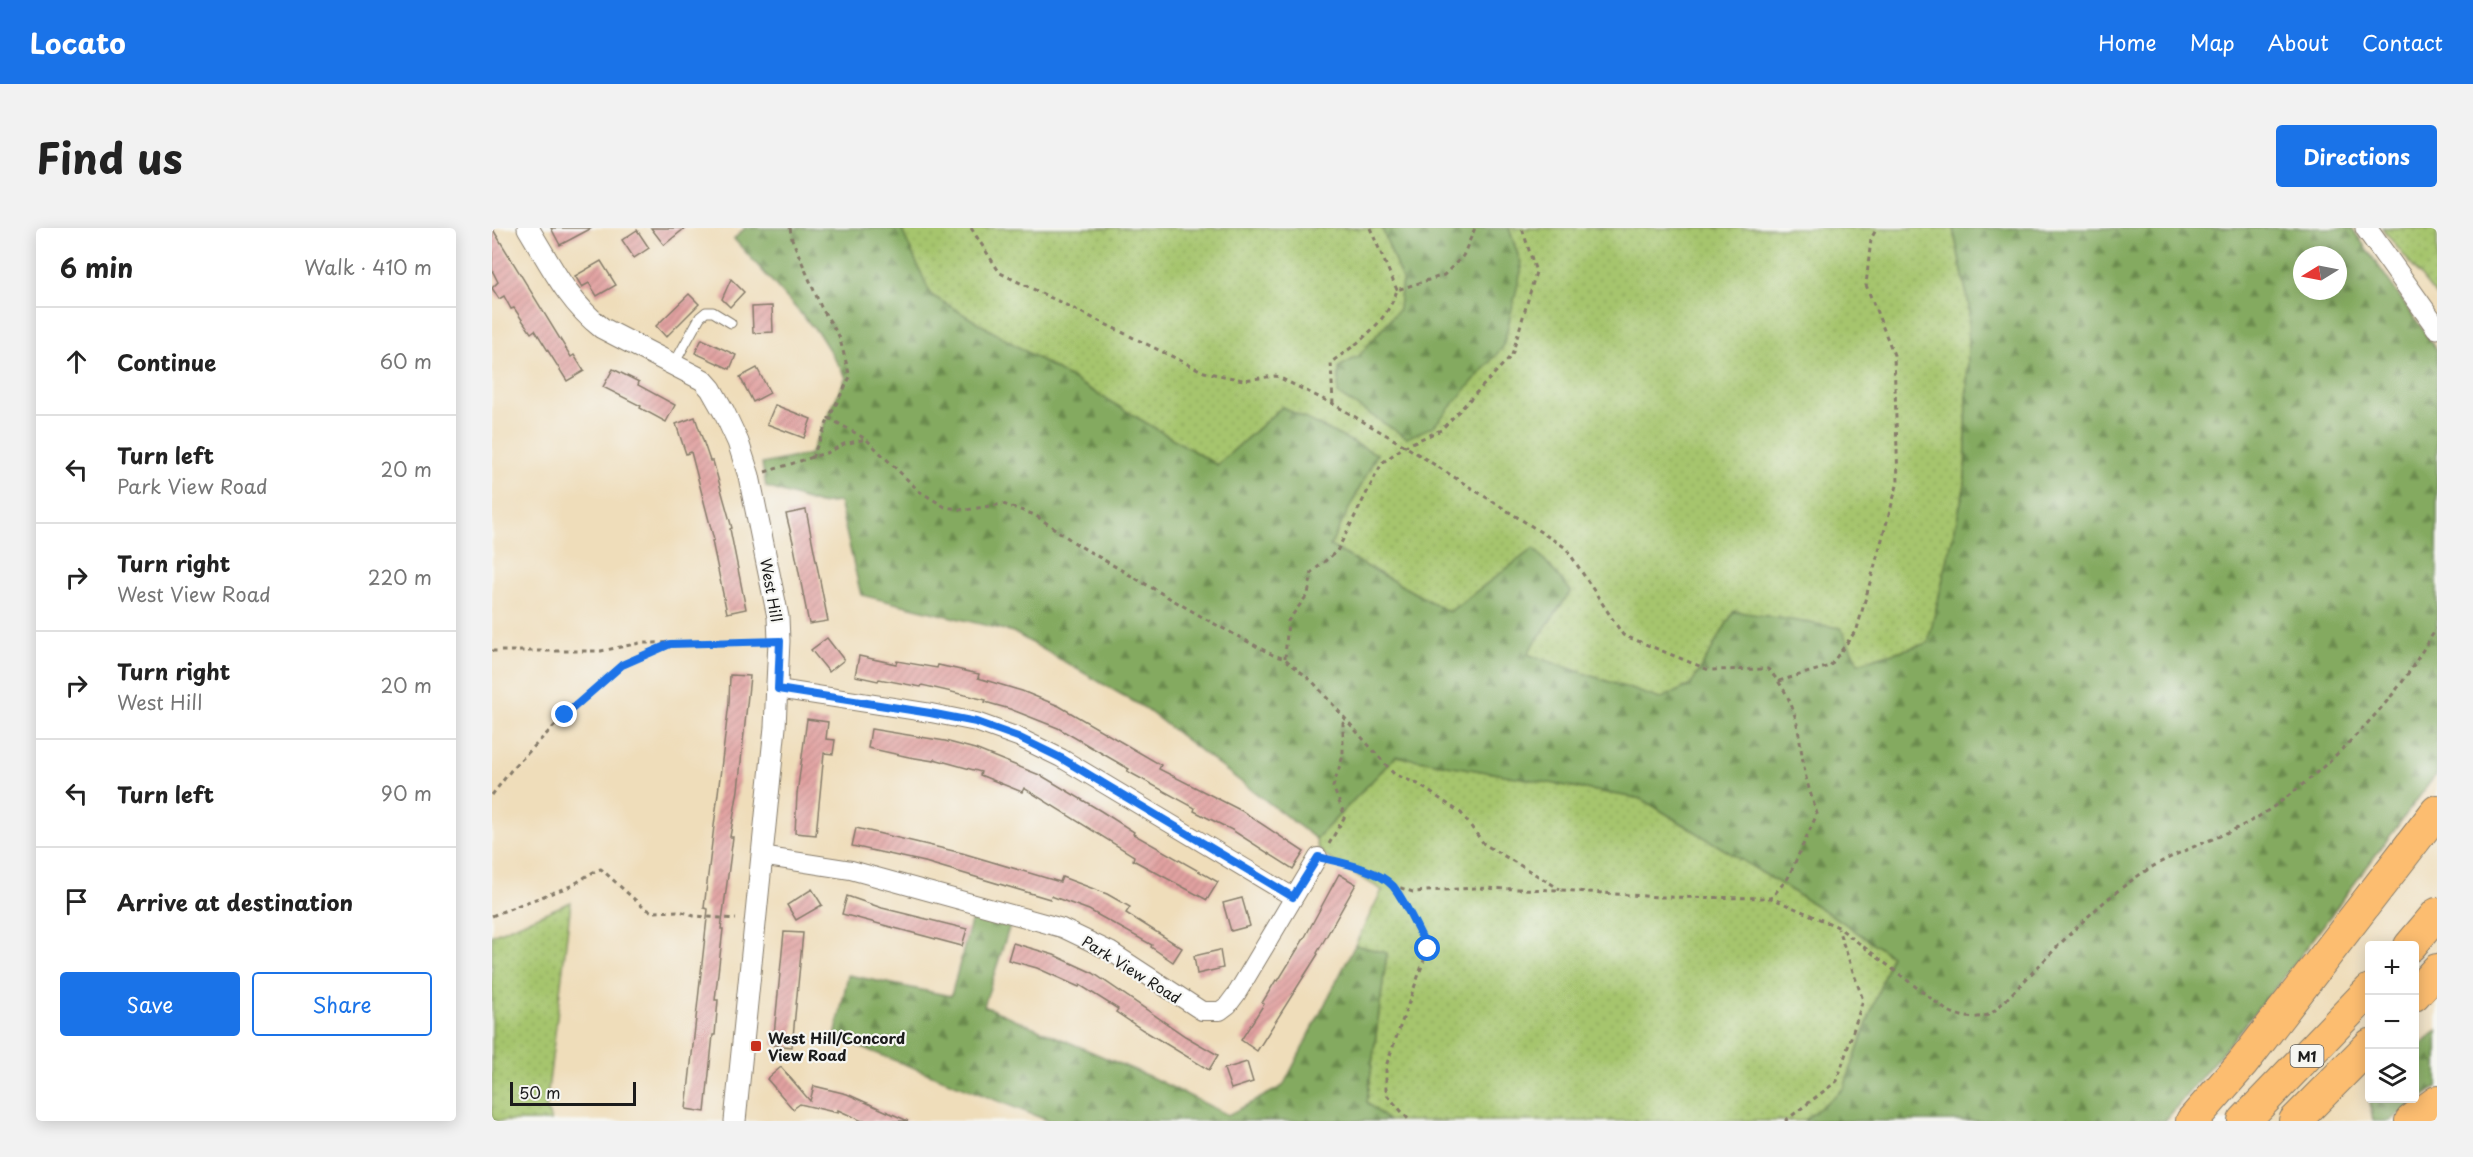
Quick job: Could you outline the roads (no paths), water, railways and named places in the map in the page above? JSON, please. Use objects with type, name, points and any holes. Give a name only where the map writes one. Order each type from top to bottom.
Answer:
[{"type":"highway","points":[[2192,1121],[2242,1064],[2437,811]]},
{"type":"highway","points":[[2413,941],[2437,914]]},
{"type":"highway","points":[[2419,990],[2437,970]]},
{"type":"highway","name":"M1","points":[[2244,1121],[2365,995]]},
{"type":"highway","name":"M1","points":[[2295,1121],[2366,1049]]},
{"type":"highway","points":[[2411,1121],[2437,1102]]},
{"type":"street","name":"West Hill","points":[[528,228],[561,282],[591,319],[602,328],[703,380],[711,389],[738,442],[749,476],[778,617],[780,641],[778,689],[735,1121]]},
{"type":"street","points":[[2366,228],[2429,308],[2437,328]]},
{"type":"street","points":[[778,689],[976,722],[1018,737],[1061,758],[1293,897]]},
{"type":"street","name":"Park View Road","points":[[761,856],[851,870],[1062,928],[1110,951],[1191,1005],[1210,1013],[1220,1011],[1237,993],[1318,857]]},
{"type":"lane","points":[[673,365],[700,317],[706,312],[713,312],[731,323]]},
{"type":"place","name":"West Hill/Concord View Road","points":[[756,1046]]}]
